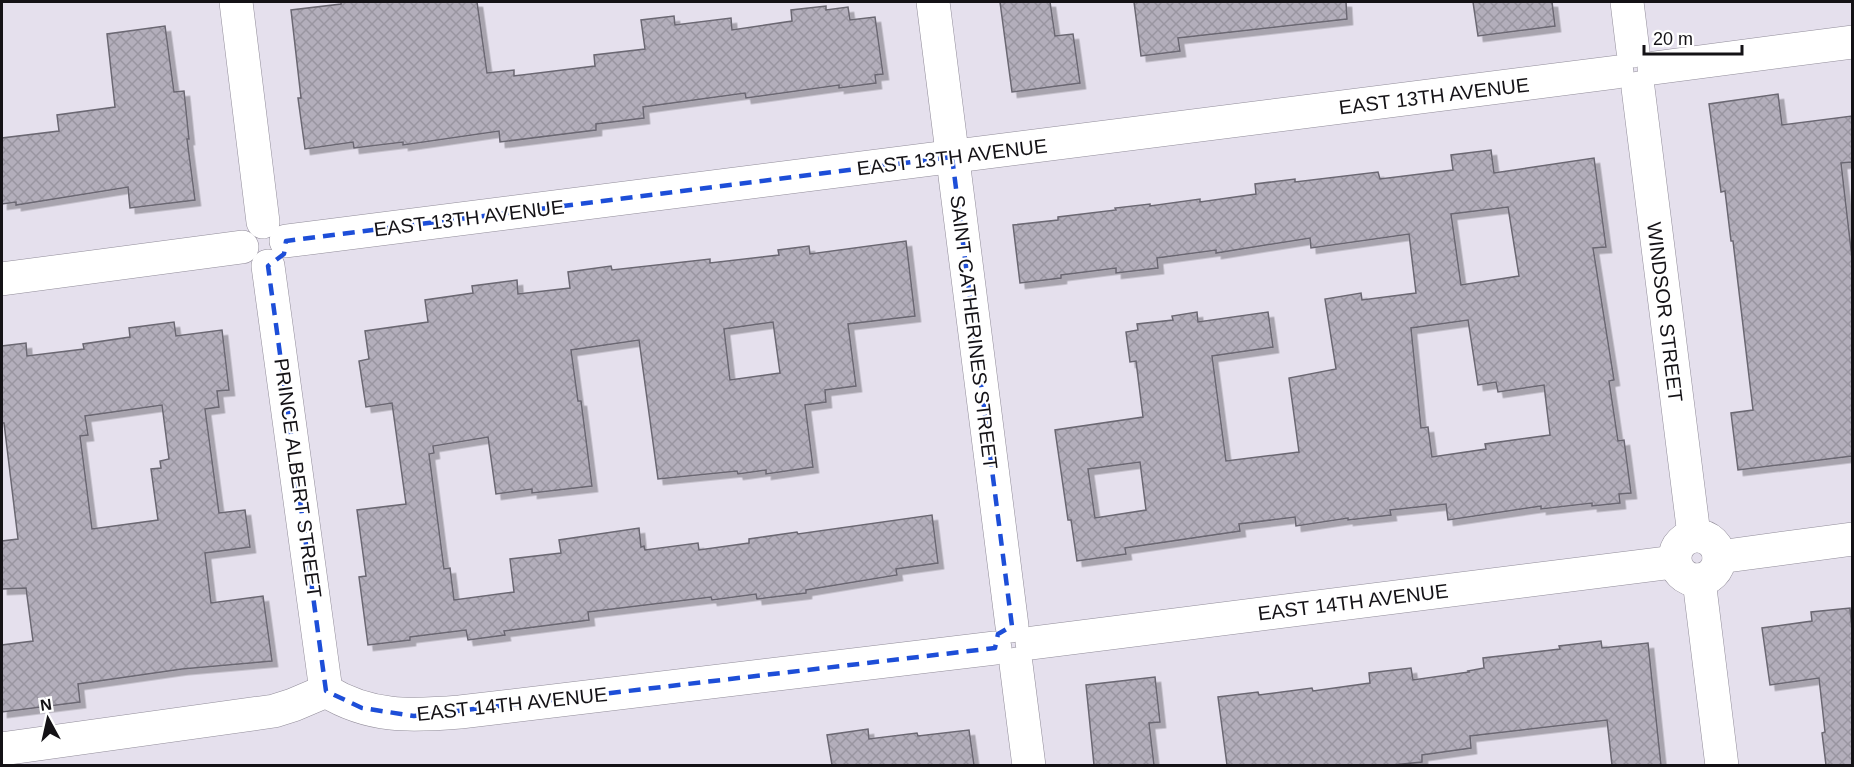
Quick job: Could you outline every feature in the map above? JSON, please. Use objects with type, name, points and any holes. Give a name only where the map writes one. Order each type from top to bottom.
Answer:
[{"type":"street","name":"PRINCE ALBERT STREET","points":[[236,2],[265,244],[326,691]]},
{"type":"street","name":"SAINT CATHERINES STREET","points":[[933,2],[1029,765]]},
{"type":"street","name":"WINDSOR STREET","points":[[1627,2],[1694,535],[1703,536],[1717,548],[1698,566]]},
{"type":"street","name":"EAST 13TH AVENUE","points":[[2,279],[1852,42]]},
{"type":"street","name":"EAST 14TH AVENUE","points":[[326,691],[362,708],[414,716],[472,711],[1014,645],[1698,566],[1852,539]]},
{"type":"street","points":[[1698,566],[1722,765]]},
{"type":"street","points":[[2,749],[274,711],[326,691]]},
{"type":"highlighted area","points":[[952,157],[1012,626],[998,634],[995,648],[414,716],[362,708],[326,691],[268,266],[284,254],[286,241]]},
{"type":"building","points":[[341,2],[477,2],[487,73],[514,70],[514,76],[595,66],[594,55],[645,49],[641,20],[674,16],[675,25],[731,18],[732,30],[792,21],[791,10],[826,6],[826,10],[848,7],[850,20],[875,17],[883,74],[875,75],[876,83],[839,88],[839,85],[746,98],[745,93],[643,107],[644,118],[596,124],[596,130],[500,142],[499,131],[403,145],[403,142],[354,148],[353,142],[305,149],[298,98],[301,98],[291,10],[341,4]]},
{"type":"building","points":[[1000,2],[1050,2],[1055,36],[1073,34],[1080,83],[1012,92]]},
{"type":"building","points":[[1134,2],[1346,2],[1347,19],[1178,38],[1180,51],[1141,56]]},
{"type":"building","points":[[1473,2],[1552,2],[1555,26],[1478,36]]},
{"type":"building","points":[[165,26],[174,92],[184,91],[189,139],[187,139],[195,200],[130,208],[128,187],[16,205],[16,202],[2,204],[2,138],[59,131],[57,115],[115,107],[107,34]]},
{"type":"building","points":[[1778,94],[1782,125],[1852,116],[1852,162],[1841,163],[1852,258],[1852,456],[1738,470],[1731,413],[1753,410],[1733,241],[1731,241],[1725,191],[1721,192],[1709,104]]},
{"type":"building","points":[[1491,150],[1494,173],[1594,158],[1606,247],[1593,248],[1614,380],[1609,381],[1618,441],[1624,440],[1631,493],[1619,494],[1620,503],[1592,506],[1592,503],[1541,509],[1541,506],[1448,520],[1446,504],[1390,510],[1391,515],[1348,520],[1348,518],[1296,526],[1295,517],[1239,524],[1240,531],[1125,548],[1126,554],[1077,561],[1071,520],[1068,520],[1055,430],[1143,417],[1136,361],[1130,362],[1126,332],[1138,330],[1137,324],[1173,320],[1172,316],[1197,312],[1198,322],[1268,312],[1273,347],[1212,356],[1226,461],[1299,452],[1289,378],[1336,369],[1325,299],[1361,293],[1362,300],[1416,293],[1409,234],[1311,248],[1310,238],[1216,253],[1216,250],[1157,258],[1158,268],[1116,273],[1116,268],[1020,283],[1013,225],[1058,220],[1058,217],[1116,210],[1115,208],[1200,199],[1200,202],[1256,194],[1255,184],[1295,179],[1295,182],[1378,172],[1380,179],[1453,170],[1451,155]],"holes":[[[1508,207],[1519,276],[1461,285],[1451,214]],[[1468,320],[1478,385],[1496,382],[1498,392],[1544,385],[1550,435],[1485,444],[1486,449],[1432,457],[1428,427],[1421,428],[1411,328]],[[1140,462],[1146,510],[1095,518],[1088,469]]]},
{"type":"building","points":[[906,241],[915,316],[848,324],[856,386],[825,390],[826,402],[805,405],[813,467],[766,474],[766,470],[738,474],[737,471],[658,479],[639,340],[571,350],[578,401],[581,401],[592,486],[532,493],[532,489],[496,494],[488,437],[433,446],[434,453],[429,454],[444,569],[450,568],[454,600],[514,592],[510,559],[561,553],[559,540],[639,528],[641,547],[644,546],[645,550],[698,543],[699,550],[749,543],[749,539],[932,515],[938,563],[896,569],[897,575],[806,590],[806,593],[757,599],[756,594],[712,600],[711,597],[588,612],[589,620],[504,631],[505,635],[468,640],[466,630],[368,645],[359,577],[366,576],[357,510],[406,504],[392,403],[366,407],[359,361],[369,359],[365,331],[428,322],[425,300],[473,293],[472,286],[517,280],[518,294],[570,288],[568,272],[611,266],[612,270],[710,259],[710,263],[779,255],[778,250],[809,246],[810,254]],"holes":[[[773,322],[780,373],[730,380],[724,329]]]},
{"type":"building","points":[[174,322],[176,336],[222,330],[229,390],[217,391],[219,407],[205,409],[219,513],[245,510],[250,547],[205,553],[211,603],[263,596],[272,661],[182,669],[78,684],[80,702],[2,712],[2,645],[33,641],[26,588],[2,589],[2,541],[18,539],[4,423],[2,423],[2,346],[26,343],[27,356],[84,349],[83,344],[130,337],[129,328]],"holes":[[[162,405],[169,459],[160,461],[161,468],[151,469],[158,520],[92,529],[80,436],[88,435],[85,416]]]},
{"type":"building","points":[[1850,608],[1852,765],[1826,765],[1819,678],[1770,685],[1762,628],[1812,621],[1811,612]]},
{"type":"building","points":[[1601,641],[1602,648],[1648,643],[1661,765],[1612,765],[1607,720],[1470,736],[1471,748],[1422,755],[1422,762],[1393,765],[1227,765],[1218,697],[1258,692],[1259,695],[1312,688],[1313,691],[1370,683],[1369,673],[1411,668],[1413,680],[1469,672],[1484,668],[1483,658],[1560,649],[1559,646]]},
{"type":"building","points":[[1155,677],[1160,722],[1149,723],[1154,765],[1094,765],[1086,685]]},
{"type":"building","points":[[868,729],[869,739],[969,730],[974,765],[832,765],[827,735]]}]
